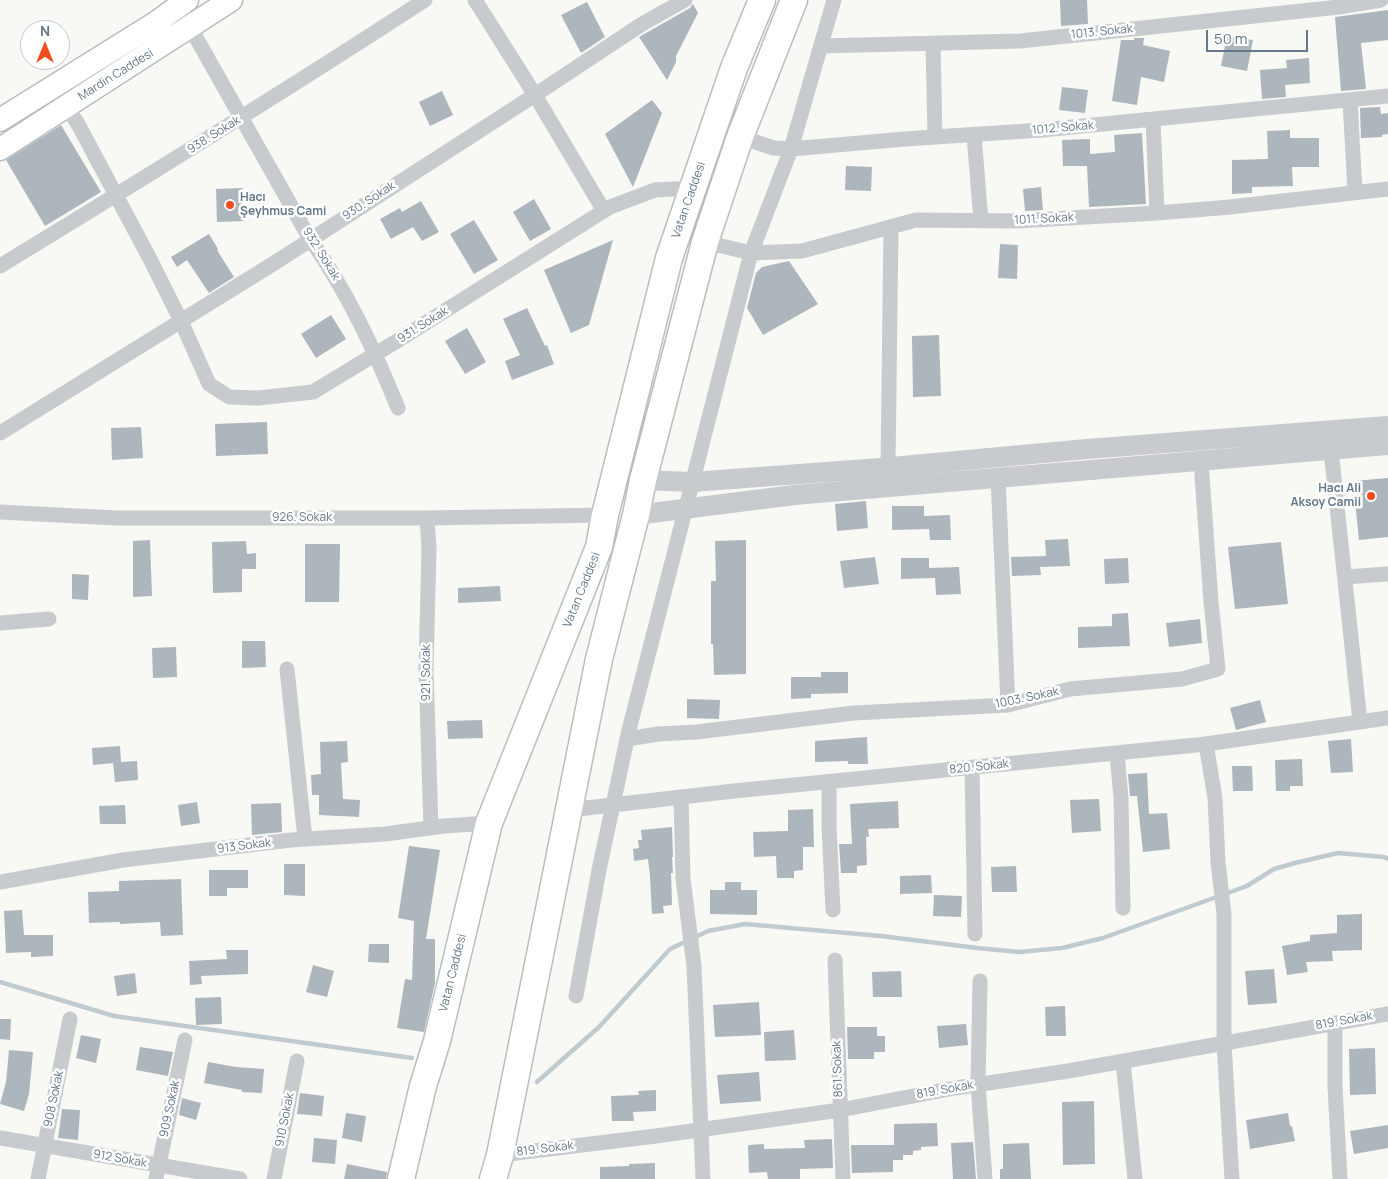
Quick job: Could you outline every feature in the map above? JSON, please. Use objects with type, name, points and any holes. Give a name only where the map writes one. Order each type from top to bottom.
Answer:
[{"type":"highway","name":"Vatan Caddesi","points":[[401,1179],[423,1086],[437,1041],[489,823],[599,547],[605,515],[669,258],[734,68],[762,0]]},
{"type":"highway","points":[[493,1179],[500,1155],[599,659],[636,515],[643,480],[705,242],[740,137],[794,0]]},
{"type":"main road","name":"Mardin Caddesi","points":[[0,120],[157,22],[187,0]]},
{"type":"main road","name":"Mardin Caddesi","points":[[0,149],[231,0]]},
{"type":"street","points":[[187,0],[190,27]]},
{"type":"street","name":"938. Sokak","points":[[0,266],[242,117],[425,0]]},
{"type":"street","points":[[475,0],[535,95],[604,211]]},
{"type":"street","name":"930. Sokak","points":[[0,433],[310,239],[642,24],[685,0]]},
{"type":"street","points":[[576,996],[599,870],[627,739],[750,253],[791,149],[834,0]]},
{"type":"street","name":"1013. Sokak","points":[[821,46],[1020,41],[1339,3],[1381,0]]},
{"type":"street","name":"932. Sokak","points":[[190,27],[310,239],[330,266],[376,354],[398,408]]},
{"type":"street","points":[[933,43],[934,137]]},
{"type":"street","name":"1012. Sokak","points":[[740,137],[774,148],[791,149],[1154,120],[1388,96]]},
{"type":"street","points":[[1350,100],[1355,192]]},
{"type":"street","name":"931. Sokak","points":[[66,106],[116,195],[181,321],[209,384],[229,397],[258,398],[313,392],[604,211],[655,190],[693,188]]},
{"type":"street","points":[[1154,120],[1158,212]]},
{"type":"street","points":[[974,135],[981,221]]},
{"type":"street","name":"1011. Sokak","points":[[705,242],[750,253],[802,250],[916,220],[1016,221],[1230,208],[1388,189]]},
{"type":"street","points":[[888,468],[891,227]]},
{"type":"street","points":[[643,480],[692,482],[888,468],[1087,449],[1388,426]]},
{"type":"street","points":[[636,515],[794,495],[1388,445]]},
{"type":"street","points":[[1331,450],[1360,722]]},
{"type":"street","name":"1003. Sokak","points":[[627,739],[658,734],[696,732],[854,714],[1008,705],[1070,689],[1182,679],[1218,669],[1211,602],[1201,461]]},
{"type":"street","points":[[998,477],[1008,705]]},
{"type":"street","name":"926. Sokak","points":[[0,512],[116,518],[427,518],[605,515]]},
{"type":"street","name":"921. Sokak","points":[[427,518],[429,548],[426,669],[431,828]]},
{"type":"street","points":[[1345,577],[1388,574]]},
{"type":"street","points":[[0,623],[49,618]]},
{"type":"street","points":[[287,669],[305,839]]},
{"type":"street","name":"820. Sokak","points":[[569,810],[1206,744],[1388,718]]},
{"type":"street","points":[[1206,744],[1215,798],[1224,914],[1224,1044],[1232,1179]]},
{"type":"street","points":[[1117,753],[1121,798],[1123,908]]},
{"type":"street","points":[[972,768],[975,934]]},
{"type":"street","points":[[829,782],[833,910]]},
{"type":"street","points":[[681,797],[683,878],[694,966],[703,1179]]},
{"type":"street","name":"913 Sokak","points":[[0,882],[123,860],[305,839],[384,834],[489,823]]},
{"type":"street","name":"861. Sokak","points":[[835,960],[843,1179]]},
{"type":"street","points":[[980,981],[978,1084],[985,1179]]},
{"type":"street","name":"819. Sokak","points":[[500,1155],[702,1130],[840,1110],[978,1084],[1224,1044],[1388,1014]]},
{"type":"street","name":"908 Sokak","points":[[38,1179],[43,1145],[54,1101],[70,1019]]},
{"type":"street","points":[[1335,1023],[1335,1087],[1340,1179]]},
{"type":"street","name":"909 Sokak","points":[[157,1172],[185,1040]]},
{"type":"street","name":"910 Sokak","points":[[274,1179],[297,1060]]},
{"type":"street","points":[[1123,1061],[1135,1179]]},
{"type":"street","name":"912 Sokak","points":[[0,1138],[43,1145],[157,1172],[240,1179]]},
{"type":"building","points":[[1060,0],[1087,0],[1088,24],[1061,26]]},
{"type":"building","points":[[587,2],[605,37],[581,53],[561,15]]},
{"type":"building","points":[[693,4],[698,13],[676,56],[676,62],[667,80],[639,37],[690,8]]},
{"type":"building","points":[[1388,10],[1388,40],[1361,43],[1366,89],[1341,91],[1335,17]]},
{"type":"building","points":[[1227,36],[1253,40],[1247,71],[1221,66]]},
{"type":"building","points":[[1134,38],[1144,38],[1143,45],[1170,51],[1164,82],[1141,77],[1137,105],[1112,101],[1121,40],[1134,40]]},
{"type":"building","points":[[1309,58],[1310,83],[1285,85],[1286,97],[1262,99],[1260,70],[1287,68],[1286,60]]},
{"type":"building","points":[[1062,87],[1088,90],[1085,113],[1059,110]]},
{"type":"building","points":[[442,91],[453,115],[430,126],[419,102]]},
{"type":"building","points":[[652,100],[662,113],[633,187],[605,134]]},
{"type":"building","points":[[1380,107],[1381,114],[1388,113],[1388,134],[1382,135],[1382,137],[1361,138],[1360,108]]},
{"type":"building","points":[[61,125],[101,192],[45,226],[6,160]]},
{"type":"building","points":[[1290,130],[1290,138],[1319,138],[1319,167],[1292,167],[1293,186],[1252,187],[1252,193],[1232,194],[1232,160],[1268,159],[1267,131]]},
{"type":"building","points":[[1142,133],[1146,204],[1089,207],[1087,166],[1063,166],[1062,140],[1090,139],[1090,154],[1115,152],[1114,135]]},
{"type":"building","points":[[846,166],[872,167],[871,191],[845,190]]},
{"type":"building","points":[[1041,187],[1043,210],[1025,211],[1023,189]]},
{"type":"building","name":"Hacı Şeyhmus Cami","points":[[243,188],[244,221],[217,222],[216,189]]},
{"type":"building","points":[[534,199],[551,229],[530,241],[513,212]]},
{"type":"building","points":[[421,201],[439,232],[422,241],[413,227],[391,239],[380,219],[400,208],[402,212]]},
{"type":"building","points":[[474,220],[498,260],[474,274],[450,234]]},
{"type":"building","points":[[209,234],[234,277],[209,293],[187,260],[177,267],[171,257]]},
{"type":"building","points":[[613,240],[589,325],[571,333],[544,270]]},
{"type":"building","points":[[1000,244],[1018,245],[1017,279],[998,278]]},
{"type":"building","points":[[789,261],[818,304],[763,335],[747,308],[756,273],[762,267]]},
{"type":"building","points":[[527,308],[545,346],[547,345],[554,364],[512,380],[505,361],[520,355],[503,319]]},
{"type":"building","points":[[331,315],[346,339],[316,358],[301,334]]},
{"type":"building","points":[[467,328],[486,362],[465,374],[445,341]]},
{"type":"building","points":[[939,335],[941,396],[913,397],[912,336]]},
{"type":"building","points":[[267,422],[268,454],[216,456],[215,424]]},
{"type":"building","points":[[141,427],[143,458],[112,460],[111,428]]},
{"type":"building","points":[[1388,478],[1388,537],[1359,540],[1353,481]]},
{"type":"building","points":[[866,501],[868,528],[837,531],[835,504]]},
{"type":"building","points":[[892,506],[924,506],[924,516],[950,515],[951,540],[930,540],[929,529],[892,530]]},
{"type":"building","points":[[1068,539],[1070,566],[1040,567],[1041,575],[1012,576],[1011,557],[1046,556],[1045,540]]},
{"type":"building","points":[[150,540],[152,596],[133,597],[133,541]]},
{"type":"building","points":[[746,540],[746,674],[714,675],[713,644],[711,644],[711,581],[716,581],[715,541]]},
{"type":"building","points":[[246,541],[247,554],[256,553],[256,569],[242,569],[242,592],[213,593],[212,542]]},
{"type":"building","points":[[1281,542],[1288,604],[1235,609],[1228,547]]},
{"type":"building","points":[[305,544],[340,544],[339,602],[305,602]]},
{"type":"building","points":[[875,557],[879,584],[844,588],[840,561]]},
{"type":"building","points":[[901,558],[929,558],[929,568],[959,567],[961,594],[936,595],[935,578],[901,579]]},
{"type":"building","points":[[1128,558],[1129,583],[1105,584],[1104,559]]},
{"type":"building","points":[[72,574],[89,575],[88,600],[72,599]]},
{"type":"building","points":[[500,586],[501,601],[458,603],[458,588]]},
{"type":"building","points":[[1128,613],[1130,646],[1078,648],[1078,627],[1112,626],[1112,614]]},
{"type":"building","points":[[1200,619],[1202,643],[1169,647],[1166,623]]},
{"type":"building","points":[[242,641],[265,641],[266,667],[242,668]]},
{"type":"building","points":[[176,647],[177,677],[153,678],[152,648]]},
{"type":"building","points":[[821,672],[848,672],[848,693],[811,694],[811,698],[791,699],[791,677],[821,677]]},
{"type":"building","points":[[687,699],[720,700],[719,719],[687,718]]},
{"type":"building","points":[[1260,700],[1266,722],[1236,730],[1230,708]]},
{"type":"building","points":[[482,720],[483,738],[448,739],[447,721]]},
{"type":"building","points":[[867,737],[868,764],[848,764],[848,761],[815,762],[815,741]]},
{"type":"building","points":[[1351,739],[1353,772],[1331,773],[1328,741]]},
{"type":"building","points":[[347,741],[348,762],[341,763],[343,799],[360,800],[359,817],[319,815],[319,795],[312,795],[311,775],[321,774],[320,742]]},
{"type":"building","points":[[120,746],[121,762],[137,761],[138,780],[115,782],[113,763],[93,765],[92,748]]},
{"type":"building","points":[[1302,759],[1303,786],[1290,786],[1290,791],[1276,791],[1275,760]]},
{"type":"building","points":[[1232,766],[1252,766],[1253,791],[1233,791]]},
{"type":"building","points":[[1147,773],[1149,814],[1167,813],[1170,849],[1143,852],[1137,796],[1130,796],[1128,774]]},
{"type":"building","points":[[1099,799],[1101,831],[1072,833],[1070,800]]},
{"type":"building","points":[[898,801],[899,828],[868,829],[869,837],[866,837],[867,865],[857,866],[857,873],[841,873],[839,844],[852,844],[850,804]]},
{"type":"building","points":[[197,802],[200,823],[181,826],[178,805]]},
{"type":"building","points":[[281,803],[282,832],[252,835],[251,804]]},
{"type":"building","points":[[125,805],[126,824],[100,824],[99,806]]},
{"type":"building","points":[[813,809],[814,847],[803,847],[803,870],[794,871],[794,878],[777,878],[776,856],[754,857],[753,832],[788,831],[788,810]]},
{"type":"building","points":[[672,827],[672,905],[663,906],[664,913],[652,914],[648,859],[634,861],[633,849],[639,848],[638,840],[642,840],[641,830]]},
{"type":"building","points":[[409,846],[440,850],[426,939],[435,939],[435,983],[424,1032],[397,1028],[405,979],[412,980],[414,921],[398,918]]},
{"type":"building","points":[[284,864],[305,864],[305,896],[284,895]]},
{"type":"building","points":[[1016,866],[1017,892],[992,892],[991,867]]},
{"type":"building","points":[[209,870],[248,870],[248,888],[227,888],[227,896],[209,896]]},
{"type":"building","points":[[931,875],[932,893],[900,894],[900,876]]},
{"type":"building","points":[[181,879],[183,935],[161,936],[160,922],[89,923],[88,892],[119,891],[119,881]]},
{"type":"building","points":[[725,882],[741,882],[741,890],[757,890],[757,915],[710,914],[710,890],[725,890]]},
{"type":"building","points":[[934,895],[962,896],[961,917],[933,916]]},
{"type":"building","points":[[22,910],[24,935],[53,935],[53,956],[31,957],[31,952],[6,953],[4,911]]},
{"type":"building","points":[[1362,914],[1362,950],[1332,951],[1333,961],[1306,962],[1308,972],[1287,975],[1282,946],[1310,941],[1310,935],[1337,933],[1337,915]]},
{"type":"building","points":[[369,944],[389,944],[389,963],[368,962]]},
{"type":"building","points":[[226,950],[248,950],[248,974],[201,976],[202,984],[190,985],[189,961],[227,959]]},
{"type":"building","points":[[313,965],[334,971],[327,997],[306,992]]},
{"type":"building","points":[[1274,969],[1277,1003],[1248,1005],[1245,971]]},
{"type":"building","points":[[901,971],[902,997],[873,997],[872,972]]},
{"type":"building","points":[[135,973],[137,993],[117,996],[114,976]]},
{"type":"building","points":[[221,997],[222,1024],[196,1025],[195,998]]},
{"type":"building","points":[[759,1002],[761,1035],[715,1037],[713,1005]]},
{"type":"building","points":[[1065,1006],[1066,1036],[1046,1036],[1045,1007]]},
{"type":"building","points":[[0,1019],[11,1019],[10,1040],[0,1039]]},
{"type":"building","points":[[966,1024],[968,1045],[939,1048],[937,1026]]},
{"type":"building","points":[[847,1027],[877,1027],[877,1036],[885,1036],[885,1052],[874,1052],[874,1059],[848,1059]]},
{"type":"building","points":[[794,1030],[796,1060],[765,1061],[764,1032]]},
{"type":"building","points":[[81,1035],[101,1039],[96,1063],[76,1058]]},
{"type":"building","points":[[140,1047],[173,1052],[168,1076],[136,1070]]},
{"type":"building","points":[[1375,1048],[1376,1094],[1350,1095],[1349,1049]]},
{"type":"building","points":[[9,1050],[33,1052],[29,1094],[24,1111],[0,1104],[6,1082]]},
{"type":"building","points":[[208,1062],[264,1069],[262,1093],[242,1092],[242,1090],[204,1083]]},
{"type":"building","points":[[759,1072],[761,1101],[720,1104],[717,1075]]},
{"type":"building","points":[[656,1090],[656,1111],[633,1112],[634,1121],[612,1121],[611,1096],[639,1095],[638,1091]]},
{"type":"building","points":[[300,1093],[324,1096],[322,1116],[297,1114]]},
{"type":"building","points":[[182,1098],[201,1103],[196,1120],[179,1115]]},
{"type":"building","points":[[1094,1101],[1095,1164],[1063,1165],[1062,1102]]},
{"type":"building","points":[[62,1109],[80,1110],[78,1140],[58,1138]]},
{"type":"building","points":[[346,1113],[366,1116],[362,1142],[342,1138]]},
{"type":"building","points":[[1288,1113],[1295,1141],[1250,1149],[1246,1120]]},
{"type":"building","points":[[937,1123],[938,1146],[921,1147],[921,1150],[913,1151],[913,1155],[903,1155],[903,1160],[893,1160],[893,1172],[852,1173],[851,1145],[894,1145],[894,1124]]},
{"type":"building","points":[[1388,1125],[1388,1148],[1354,1154],[1350,1131]]},
{"type":"building","points":[[314,1138],[337,1140],[335,1164],[312,1162]]},
{"type":"building","points":[[832,1139],[833,1168],[800,1169],[800,1179],[768,1179],[767,1172],[749,1173],[748,1145],[764,1144],[764,1149],[805,1148],[804,1140]]},
{"type":"building","points":[[973,1142],[976,1179],[953,1179],[951,1143]]},
{"type":"building","points":[[1029,1143],[1031,1179],[1000,1179],[1000,1169],[1003,1169],[1003,1144]]},
{"type":"building","points":[[655,1163],[655,1179],[600,1179],[600,1167]]},
{"type":"building","points":[[347,1164],[387,1172],[386,1179],[344,1179]]},
{"type":"waterway","points":[[537,1082],[599,1027],[670,949],[708,931],[745,924],[881,936],[1019,952],[1062,948],[1103,938],[1247,886],[1274,869],[1295,863],[1338,853],[1384,857],[1388,859]]},
{"type":"waterway","points":[[0,982],[114,1016],[412,1058]]},
{"type":"place","name":"Hacı Şeyhmus Cami","points":[[230,205]]},
{"type":"place","name":"Hacı Ali Aksoy Camii","points":[[1371,496]]}]
